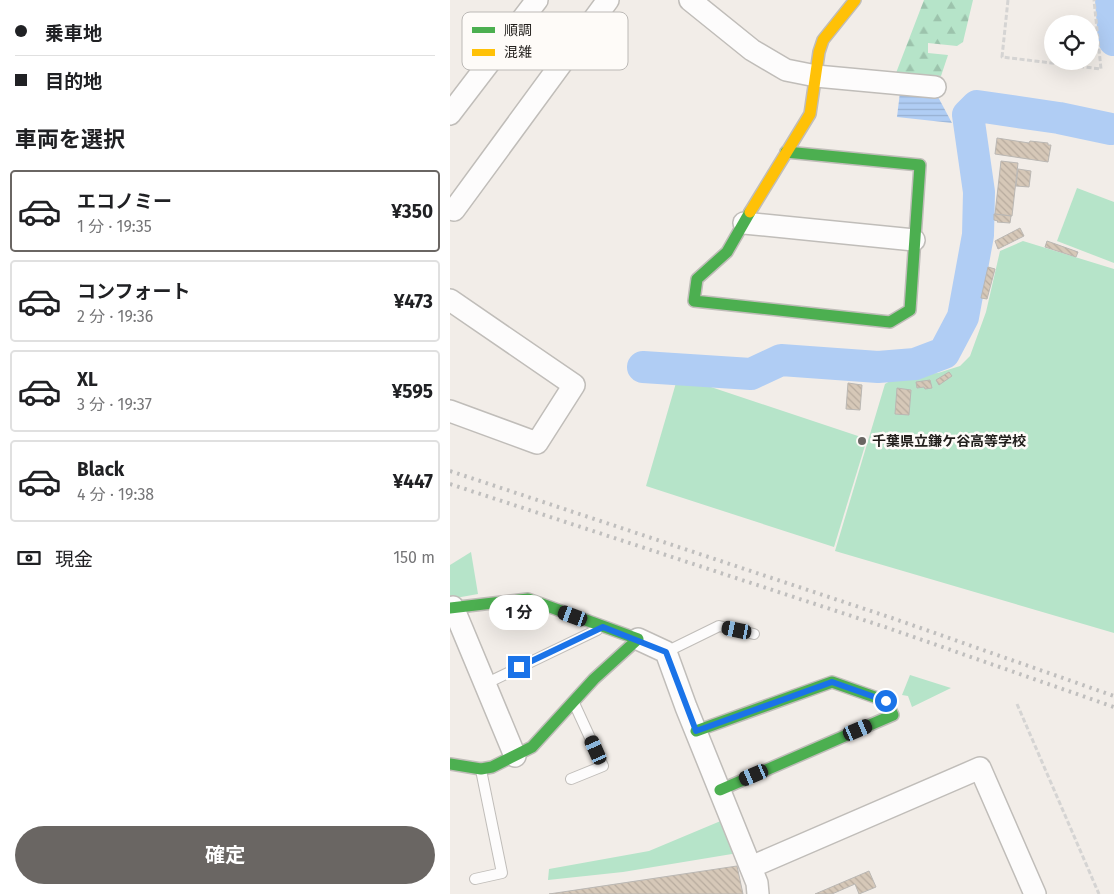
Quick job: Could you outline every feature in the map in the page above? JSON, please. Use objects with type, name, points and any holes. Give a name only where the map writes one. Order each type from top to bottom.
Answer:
[{"type":"street","points":[[528,12],[537,0]]},
{"type":"street","points":[[599,12],[608,0]]},
{"type":"street","points":[[690,0],[752,50],[786,70],[816,76],[935,87]]},
{"type":"street","points":[[786,152],[920,165],[910,310],[890,322],[694,301],[697,279],[727,252],[786,152],[810,114],[819,52],[823,40],[855,0]]},
{"type":"street","points":[[450,114],[484,70]]},
{"type":"street","points":[[454,210],[557,70]]},
{"type":"street","points":[[744,223],[914,240]]},
{"type":"street","points":[[450,300],[574,385],[537,444],[450,411]]},
{"type":"street","points":[[516,756],[451,607],[528,599],[638,639],[666,652],[751,867],[757,883],[758,894]]},
{"type":"street","points":[[450,764],[481,769],[492,767],[532,747],[594,678],[638,639]]},
{"type":"street","points":[[696,731],[832,682],[886,701],[893,716],[720,790]]},
{"type":"street","points":[[751,867],[980,768],[1035,894]]},
{"type":"lane","points":[[666,652],[719,626],[754,634]]},
{"type":"lane","points":[[485,684],[603,627]]},
{"type":"lane","points":[[571,779],[603,766],[574,701]]},
{"type":"lane","points":[[475,878],[502,873],[481,769]]},
{"type":"path","points":[[1008,0],[1002,57],[1101,69],[1094,0]]},
{"type":"path","points":[[1017,704],[1099,894]]},
{"type":"green space","points":[[924,0],[973,0],[963,42],[957,46],[928,43],[928,53],[948,55],[941,76],[896,73]]},
{"type":"green space","points":[[1077,188],[1114,202],[1114,263],[1057,241]]},
{"type":"green space","points":[[1023,241],[1114,269],[1114,633],[835,551],[885,384],[898,376],[938,373],[960,366],[970,356],[986,312],[1000,251]]},
{"type":"green space","points":[[678,376],[867,439],[834,547],[646,486]]},
{"type":"green space","points":[[471,552],[478,594],[450,599],[450,565]]},
{"type":"green space","points":[[910,675],[951,688],[912,707],[908,696],[902,695]]},
{"type":"green space","points":[[723,820],[738,853],[623,872],[548,880],[549,869],[649,851]]},
{"type":"water","points":[[900,92],[937,95],[952,123],[897,117]]},
{"type":"building","points":[[997,138],[1029,143],[1030,141],[1048,143],[1048,145],[1051,145],[1048,162],[995,154]]},
{"type":"building","points":[[1001,161],[1018,163],[1012,216],[995,214]]},
{"type":"building","points":[[1018,169],[1031,171],[1029,187],[1016,186]]},
{"type":"building","points":[[994,214],[1011,216],[1010,223],[997,222],[994,220]]},
{"type":"building","points":[[1020,228],[1024,236],[998,249],[995,241]]},
{"type":"building","points":[[1047,241],[1078,252],[1076,257],[1045,247]]},
{"type":"building","points":[[988,267],[995,269],[987,299],[981,298]]},
{"type":"building","points":[[949,372],[952,376],[939,385],[936,380]]},
{"type":"building","points":[[930,380],[932,388],[917,388],[916,382]]},
{"type":"building","points":[[848,383],[862,385],[860,410],[846,409]]},
{"type":"building","points":[[897,388],[911,390],[909,415],[895,414]]},
{"type":"building","points":[[737,866],[743,894],[549,894]]},
{"type":"building","points":[[869,871],[876,887],[859,894],[855,884],[832,894],[815,894]]},
{"type":"waterway","points":[[1111,0],[1114,40]]},
{"type":"waterway","points":[[643,367],[751,374],[781,360],[878,367],[915,364],[944,353],[963,317],[978,235],[979,192],[968,115],[977,106],[1059,118],[1111,129]]},
{"type":"railway","points":[[450,471],[892,618],[1114,696]]},
{"type":"railway","points":[[450,484],[888,628],[1114,707]]},
{"type":"traffic: fast","points":[[750,212],[727,252],[697,279],[694,301],[890,322],[910,310],[920,165],[786,152]]},
{"type":"traffic: fast","points":[[450,608],[528,599],[638,639],[594,679],[532,747],[492,767],[481,769],[450,764]]},
{"type":"traffic: fast","points":[[696,731],[832,682],[886,701],[893,715],[720,790]]},
{"type":"traffic: slow","points":[[750,212],[810,114],[819,52],[823,40],[855,0]]},
{"type":"place","name":"千葉県立鎌ケ谷高等学校","points":[[862,441]]},
{"type":"route","points":[[519,667],[603,627],[638,639],[666,652],[696,731],[832,682],[886,701]]}]
